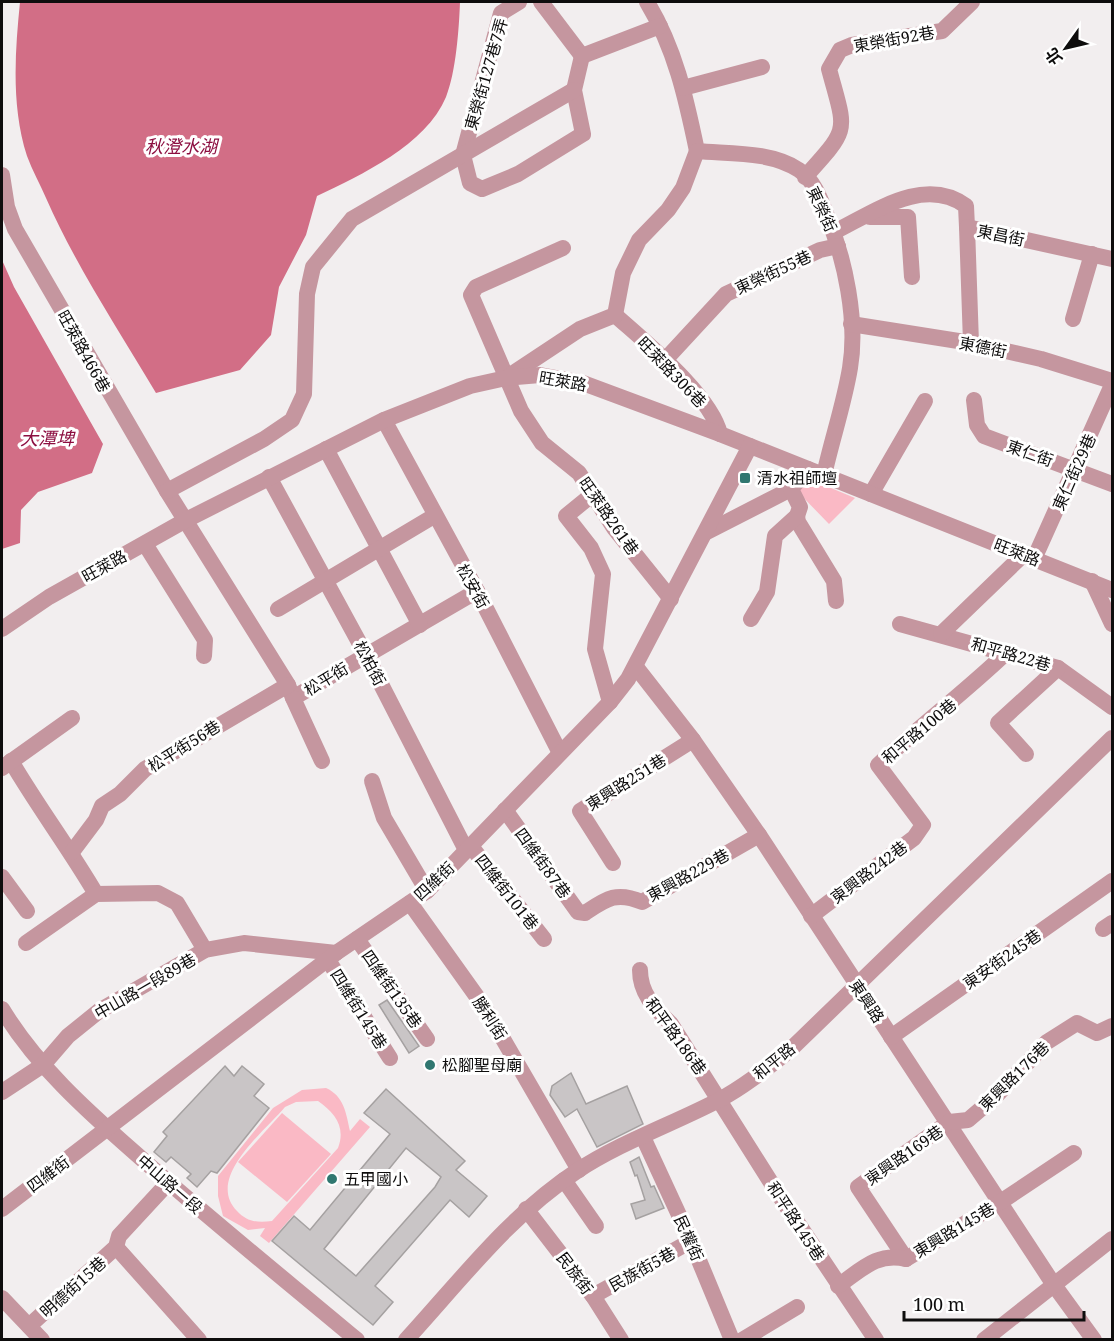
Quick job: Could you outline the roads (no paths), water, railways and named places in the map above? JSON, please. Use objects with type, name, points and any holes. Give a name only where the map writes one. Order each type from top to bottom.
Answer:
[{"type":"street","name":"東榮街127巷7弄","points":[[463,155],[501,13],[519,2]]},
{"type":"street","points":[[541,2],[582,56]]},
{"type":"street","points":[[506,378],[580,329],[615,315],[623,273],[639,240],[668,210],[683,188],[697,151],[683,88],[668,41],[647,2]]},
{"type":"street","name":"東榮街92巷","points":[[805,177],[840,136],[843,122],[829,69],[840,50],[852,45],[942,31],[972,2]]},
{"type":"street","points":[[582,56],[660,26]]},
{"type":"street","points":[[463,155],[470,183],[482,189],[518,174],[583,134],[574,90],[582,56]]},
{"type":"street","points":[[683,88],[762,67]]},
{"type":"street","points":[[167,491],[264,439],[292,420],[304,394],[307,294],[313,267],[352,219],[574,90]]},
{"type":"street","name":"東榮街","points":[[697,151],[771,158],[800,170],[816,188],[836,239],[847,279],[851,324],[850,366],[816,472]]},
{"type":"street","name":"旺萊路466巷","points":[[2,175],[6,207],[15,229],[186,520]]},
{"type":"street","name":"東榮街55巷","points":[[665,360],[726,294],[820,250],[866,216],[909,195],[952,196],[966,206],[967,227]]},
{"type":"street","points":[[866,216],[908,217],[912,277]]},
{"type":"street","name":"東昌街","points":[[971,343],[967,227],[1113,259]]},
{"type":"street","name":"旺萊路261巷","points":[[563,248],[476,287],[471,295],[521,411],[542,443],[579,473],[614,528],[671,599]]},
{"type":"street","points":[[1073,319],[1092,254]]},
{"type":"street","name":"旺萊路306巷","points":[[615,315],[665,360],[717,418],[720,434]]},
{"type":"street","name":"東德街","points":[[851,324],[971,343],[1041,359],[1113,382]]},
{"type":"street","name":"旺萊路","points":[[2,629],[49,597],[186,520],[384,420],[470,386],[506,378],[540,375],[584,382],[1113,590]]},
{"type":"street","name":"東仁街29巷","points":[[1029,557],[1076,470],[1113,382]]},
{"type":"street","name":"東仁街","points":[[974,400],[976,425],[984,436],[1113,484]]},
{"type":"street","points":[[871,494],[925,402]]},
{"type":"street","name":"松安街","points":[[384,420],[434,516],[477,591],[560,753]]},
{"type":"street","name":"四維街","points":[[2,1209],[332,956],[427,891],[610,702],[636,667],[750,446]]},
{"type":"street","points":[[326,449],[420,625]]},
{"type":"street","points":[[707,532],[791,489],[816,472]]},
{"type":"street","name":"松柏街","points":[[269,477],[468,848]]},
{"type":"street","points":[[791,489],[800,507],[798,522],[834,581],[836,601]]},
{"type":"street","points":[[592,494],[566,516],[591,548],[603,574],[595,649],[610,702]]},
{"type":"street","points":[[278,609],[434,516]]},
{"type":"street","points":[[751,619],[767,592],[775,536],[797,516]]},
{"type":"street","name":"松平街","points":[[186,520],[291,692],[366,655],[477,591]]},
{"type":"street","points":[[145,543],[205,640],[204,656]]},
{"type":"street","points":[[941,634],[1029,557]]},
{"type":"street","points":[[1092,582],[1113,624]]},
{"type":"street","name":"和平路22巷","points":[[900,624],[1058,668],[1113,707]]},
{"type":"street","name":"和平路100巷","points":[[923,825],[878,765],[919,727],[960,696],[1007,652]]},
{"type":"street","name":"東興路","points":[[636,667],[693,740],[759,835],[857,986],[950,1122],[1054,1285],[1094,1340]]},
{"type":"street","points":[[1026,753],[998,723],[1058,668]]},
{"type":"street","points":[[291,692],[322,761]]},
{"type":"street","name":"松平街56巷","points":[[72,852],[96,820],[102,806],[120,794],[145,769],[291,692]]},
{"type":"street","points":[[72,718],[7,764],[72,852],[96,894]]},
{"type":"street","name":"和平路","points":[[406,1340],[526,1209],[564,1180],[579,1170],[742,1087],[790,1050],[1113,738]]},
{"type":"street","name":"東興路251巷","points":[[613,863],[580,812],[693,740]]},
{"type":"street","points":[[372,781],[384,818],[427,891]]},
{"type":"street","name":"四維街87巷","points":[[505,810],[578,912],[585,913]]},
{"type":"street","name":"東興路242巷","points":[[811,916],[914,838],[923,825]]},
{"type":"street","name":"東興路229巷","points":[[585,913],[608,898],[626,895],[642,902],[759,835]]},
{"type":"street","name":"四維街101巷","points":[[468,848],[544,939]]},
{"type":"street","points":[[2,877],[27,911]]},
{"type":"street","name":"東安街245巷","points":[[891,1037],[1113,881]]},
{"type":"street","points":[[26,943],[96,894],[158,893],[177,903],[205,950]]},
{"type":"street","name":"勝利街","points":[[410,903],[485,1008],[579,1170]]},
{"type":"street","name":"四維街135巷","points":[[357,939],[427,1040]]},
{"type":"street","name":"中山路一段89巷","points":[[2,1092],[43,1065],[68,1036],[99,1011],[205,950],[244,943],[332,956]]},
{"type":"street","name":"四維街145巷","points":[[332,956],[390,1058]]},
{"type":"street","name":"和平路186巷","points":[[640,970],[640,985],[652,1005],[671,1024],[720,1099]]},
{"type":"street","name":"中山路一段","points":[[2,1010],[8,1032],[108,1129],[168,1183],[357,1340]]},
{"type":"street","name":"東興路176巷","points":[[950,1122],[968,1120],[996,1096],[1047,1041],[1077,1023],[1097,1034],[1113,1026]]},
{"type":"street","name":"和平路145巷","points":[[720,1099],[838,1286],[876,1340]]},
{"type":"street","name":"東興路169巷","points":[[858,1187],[950,1122]]},
{"type":"street","name":"民權街","points":[[643,1137],[691,1241],[732,1340]]},
{"type":"street","name":"東興路145巷","points":[[838,1286],[869,1264],[889,1255],[906,1259],[1002,1202],[1074,1153]]},
{"type":"street","points":[[564,1180],[596,1226]]},
{"type":"street","name":"明德街15巷","points":[[29,1326],[116,1247],[119,1236],[168,1183]]},
{"type":"street","name":"東興路145巷","points":[[858,1187],[906,1259]]},
{"type":"street","name":"民族街","points":[[526,1209],[593,1296],[621,1340]]},
{"type":"street","points":[[984,1340],[1113,1239]]},
{"type":"street","name":"民族街5巷","points":[[593,1296],[691,1241]]},
{"type":"street","name":"明德街15巷","points":[[116,1247],[199,1340]]},
{"type":"street","points":[[2,1298],[42,1340]]},
{"type":"street","points":[[742,1340],[797,1307]]},
{"type":"water","name":"秋澄水湖","points":[[20,2],[460,2],[455,63],[446,97],[437,114],[424,130],[390,157],[317,196],[306,235],[279,287],[271,335],[240,370],[156,393],[70,248],[27,156],[16,98]]},
{"type":"water","name":"大潭埤","points":[[2,260],[14,287],[103,444],[92,473],[38,492],[21,510],[20,543],[2,549]]},
{"type":"place","name":"清水祖師壇","points":[[745,478]]},
{"type":"place","name":"松腳聖母廟","points":[[430,1065]]},
{"type":"place","name":"五甲國小","points":[[332,1179]]}]
